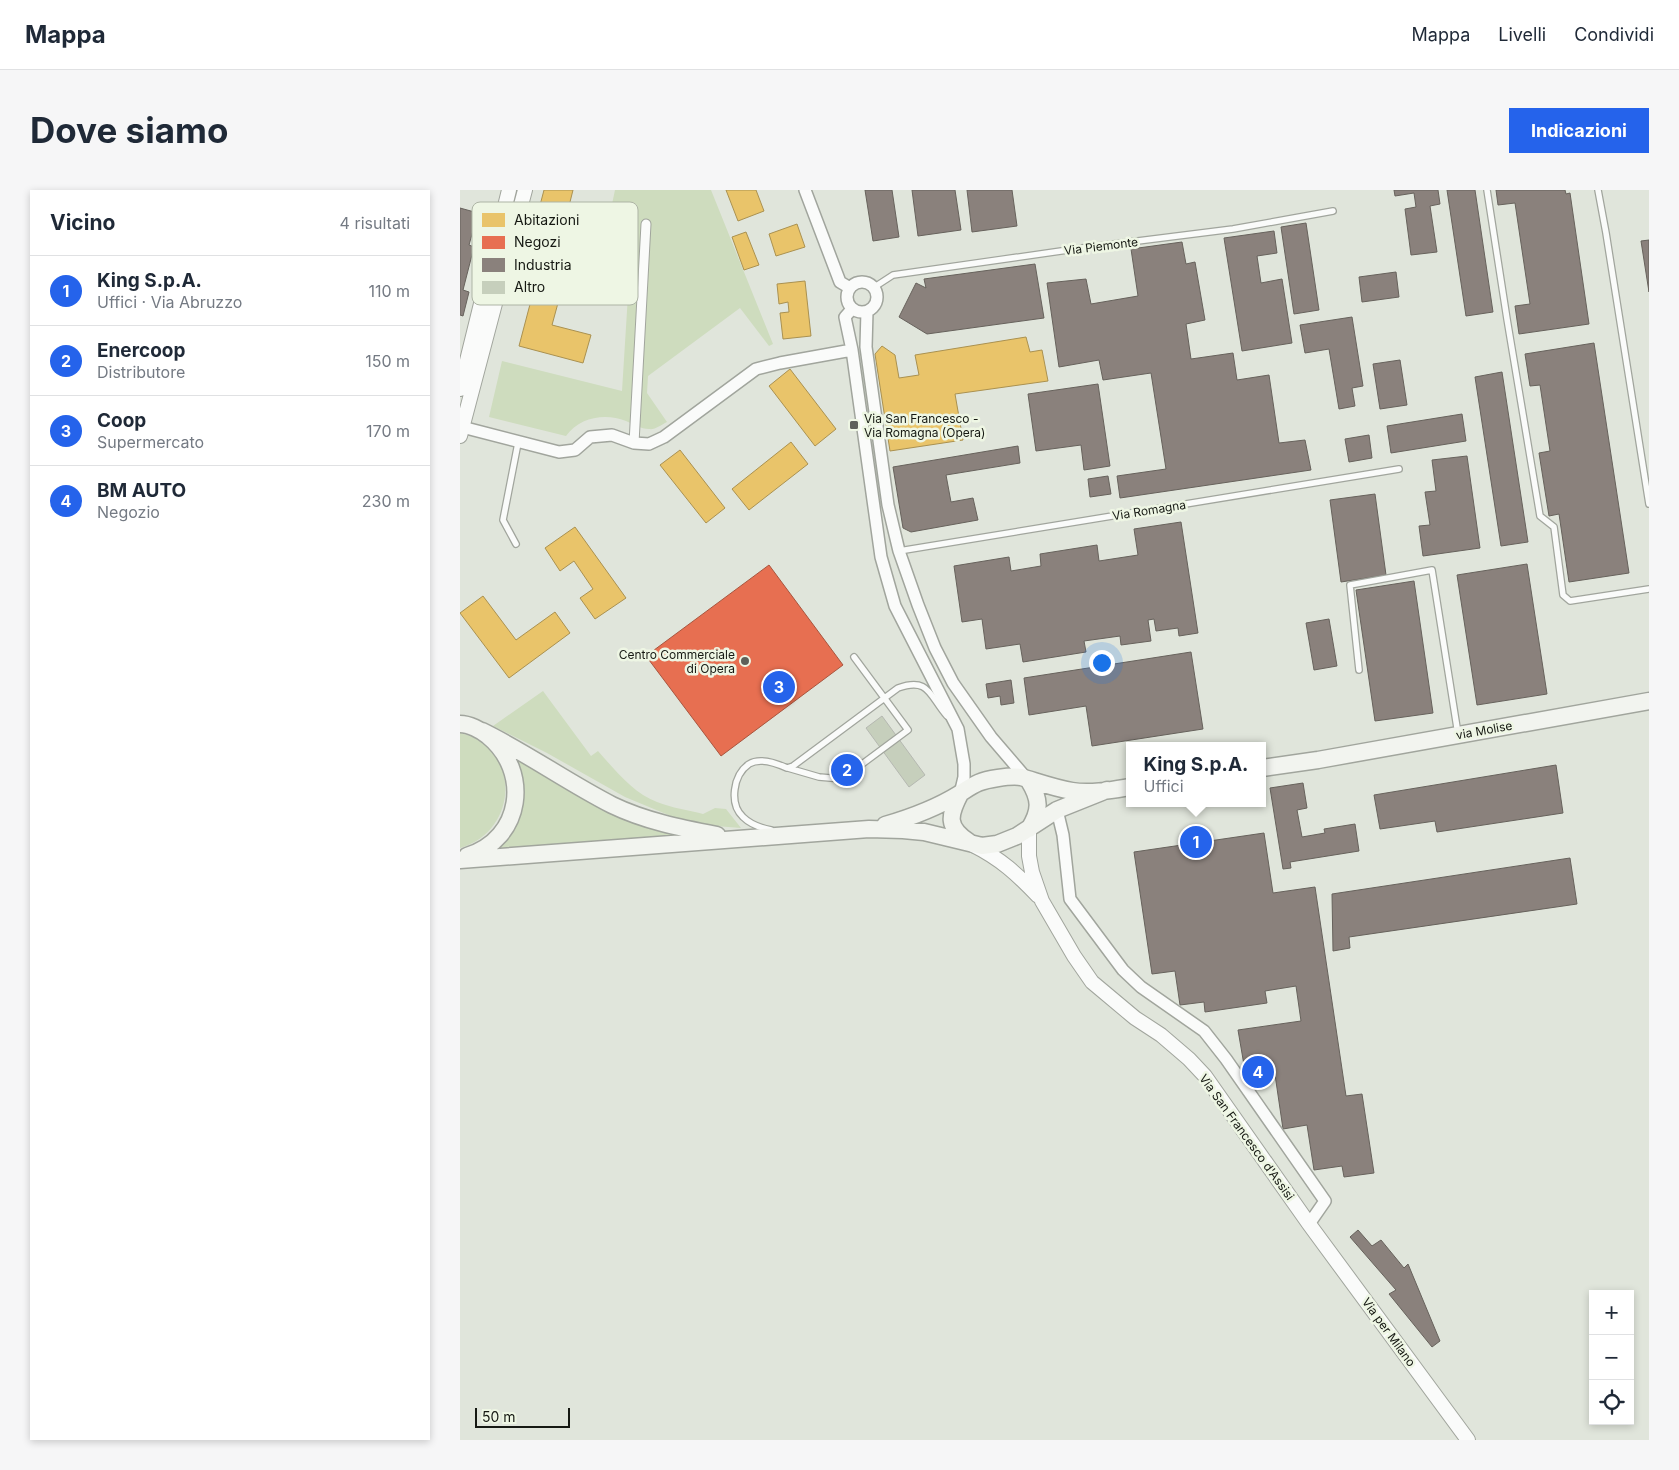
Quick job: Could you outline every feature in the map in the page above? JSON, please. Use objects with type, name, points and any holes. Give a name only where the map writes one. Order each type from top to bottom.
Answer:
[{"type":"main road","name":"via Molise","points":[[1266,767],[1458,737],[1649,701]]},
{"type":"main road","points":[[461,722],[508,744],[612,805],[662,824],[739,839]]},
{"type":"main road","points":[[460,859],[476,853],[491,844],[505,830],[511,817],[515,799],[515,778],[510,761],[499,745],[482,731]]},
{"type":"main road","points":[[869,830],[904,819],[960,794],[982,780],[1020,777],[1055,788],[1076,792],[1126,788]]},
{"type":"main road","points":[[1028,780],[1035,791],[1038,804],[1036,818],[1029,829]]},
{"type":"main road","points":[[460,859],[869,830],[924,832],[982,846],[997,844],[1017,836],[1057,810],[1107,790]]},
{"type":"main road","points":[[960,794],[951,814],[952,825],[960,836],[970,843]]},
{"type":"street","points":[[805,190],[840,282],[850,288]]},
{"type":"street","points":[[634,442],[646,224]]},
{"type":"street","points":[[862,282],[867,283],[873,288],[876,300],[874,305],[867,311],[858,312],[847,303],[846,298],[852,285],[862,282]]},
{"type":"street","points":[[460,389],[481,305]]},
{"type":"street","points":[[495,305],[461,432],[559,452],[575,450],[590,438],[612,435],[634,442],[649,444],[664,438],[756,369],[852,350]]},
{"type":"street","points":[[852,309],[846,317],[880,557],[895,606],[958,729],[964,764],[964,777],[960,794]]},
{"type":"street","points":[[867,311],[866,346],[888,505],[898,550],[935,648],[953,683],[991,737],[1028,780]]},
{"type":"street","points":[[1057,810],[1063,835],[1070,899],[1123,970],[1141,988],[1204,1031],[1226,1059],[1325,1201],[1309,1224]]},
{"type":"street","name":"Via San Francesco d'Assisi","points":[[1029,829],[1030,864],[1042,900],[1074,956],[1092,982],[1134,1018],[1161,1035],[1205,1076],[1309,1224]]},
{"type":"street","name":"Via San Francesco d'Assisi","points":[[970,843],[994,856],[1021,878],[1042,900]]},
{"type":"street","name":"Via per Milano","points":[[1309,1224],[1468,1440]]},
{"type":"lane","points":[[1487,190],[1540,516],[1554,527],[1563,595],[1570,601],[1649,589]]},
{"type":"lane","points":[[1598,190],[1649,504]]},
{"type":"lane","name":"Via Piemonte","points":[[873,288],[893,275],[1233,229],[1333,211]]},
{"type":"lane","points":[[516,544],[503,520],[518,443]]},
{"type":"lane","name":"Via Romagna","points":[[898,550],[1399,469]]},
{"type":"lane","points":[[1359,670],[1350,585],[1432,570],[1458,737]]},
{"type":"lane","points":[[789,835],[755,826],[742,816],[735,805],[734,790],[739,774],[750,764],[758,761],[775,762],[787,768],[818,777],[842,779],[908,730],[854,657]]},
{"type":"lane","points":[[787,768],[793,766],[898,688],[912,683],[926,687],[937,704],[958,729]]},
{"type":"green space","points":[[615,190],[711,190],[773,344],[769,346],[740,308],[648,376],[647,393],[667,422],[654,429],[643,428],[610,417],[601,417],[593,418],[578,425],[566,436],[489,417],[502,361],[622,391],[627,305],[638,305],[638,202],[612,202]]},
{"type":"green space","points":[[543,691],[591,756],[598,751],[640,793],[663,804],[703,814],[715,808],[726,809],[741,828],[690,824],[625,797],[547,753],[493,726]]},
{"type":"green space","points":[[460,733],[480,741],[494,754],[503,771],[505,789],[502,808],[494,825],[480,839],[460,848]]},
{"type":"green space","points":[[516,758],[682,836],[492,851],[512,833],[520,815],[523,786]]},
{"type":"building: Abitazioni","points":[[544,190],[573,190],[570,202],[541,202]]},
{"type":"building: Abitazioni","points":[[726,190],[756,190],[764,211],[738,221]]},
{"type":"building: Abitazioni","points":[[797,224],[805,247],[776,256],[769,234]]},
{"type":"building: Abitazioni","points":[[746,232],[759,265],[744,270],[732,237]]},
{"type":"building: Abitazioni","points":[[805,281],[811,336],[783,339],[780,313],[789,312],[788,302],[779,304],[777,284]]},
{"type":"building: Abitazioni","points":[[530,305],[557,305],[552,325],[591,335],[583,363],[519,346]]},
{"type":"building: Abitazioni","points":[[1026,337],[1030,352],[1042,350],[1048,381],[955,394],[963,440],[890,451],[875,354],[882,346],[895,355],[899,378],[919,375],[915,355]]},
{"type":"building: Abitazioni","points":[[790,369],[836,429],[815,446],[769,386]]},
{"type":"building: Abitazioni","points":[[791,442],[808,464],[749,510],[732,489]]},
{"type":"building: Abitazioni","points":[[680,450],[725,508],[706,523],[660,465]]},
{"type":"building: Abitazioni","points":[[575,527],[626,598],[595,619],[580,598],[593,589],[574,561],[560,571],[545,548]]},
{"type":"building: Abitazioni","points":[[483,596],[516,640],[555,612],[570,633],[509,678],[460,613]]},
{"type":"building: Negozi","name":"Centro Commerciale di Opera","points":[[769,565],[843,665],[721,756],[646,656]]},
{"type":"building: Industria","points":[[865,190],[892,190],[899,237],[873,241]]},
{"type":"building: Industria","points":[[912,190],[955,190],[961,230],[918,236]]},
{"type":"building: Industria","points":[[967,190],[1012,190],[1017,226],[972,232]]},
{"type":"building: Industria","points":[[1394,190],[1438,190],[1440,204],[1430,206],[1437,252],[1411,255],[1405,209],[1416,207],[1414,193],[1395,196]]},
{"type":"building: Industria","points":[[1447,190],[1475,190],[1493,312],[1466,316]]},
{"type":"building: Industria","points":[[1496,190],[1565,190],[1566,194],[1570,193],[1589,324],[1519,334],[1515,306],[1530,304],[1515,203],[1498,205]]},
{"type":"building: Industria","points":[[460,208],[472,211],[472,234],[469,245],[472,246],[472,255],[463,290],[469,292],[463,316],[460,315]]},
{"type":"building: Industria","points":[[1306,223],[1319,310],[1294,314],[1281,227]]},
{"type":"building: Industria","points":[[1274,231],[1277,253],[1257,256],[1261,283],[1282,279],[1292,343],[1242,351],[1224,238]]},
{"type":"building: Industria","points":[[1649,240],[1649,292],[1641,241]]},
{"type":"building: Industria","points":[[1182,242],[1186,264],[1195,262],[1205,320],[1186,324],[1191,359],[1233,353],[1237,380],[1269,375],[1279,443],[1305,440],[1311,470],[1120,498],[1117,476],[1166,469],[1151,373],[1103,380],[1099,360],[1059,367],[1047,283],[1086,279],[1091,304],[1138,296],[1131,249]]},
{"type":"building: Industria","points":[[1035,264],[1044,318],[927,334],[899,317],[916,283],[926,288],[924,279]]},
{"type":"building: Industria","points":[[1396,272],[1399,297],[1362,302],[1359,277]]},
{"type":"building: Industria","points":[[1352,317],[1363,386],[1352,388],[1355,406],[1339,409],[1329,349],[1305,353],[1300,325]]},
{"type":"building: Industria","points":[[1594,343],[1629,573],[1569,582],[1559,514],[1549,516],[1539,453],[1550,451],[1540,385],[1530,386],[1525,354]]},
{"type":"building: Industria","points":[[1400,360],[1407,405],[1380,409],[1373,364]]},
{"type":"building: Industria","points":[[1502,372],[1528,542],[1501,546],[1475,377]]},
{"type":"building: Industria","points":[[1098,384],[1110,466],[1084,470],[1081,445],[1036,451],[1028,394]]},
{"type":"building: Industria","points":[[1462,414],[1466,441],[1391,453],[1387,426]]},
{"type":"building: Industria","points":[[1369,435],[1372,458],[1349,462],[1345,439]]},
{"type":"building: Industria","points":[[1018,446],[1020,463],[946,475],[951,502],[973,498],[978,520],[911,532],[903,528],[893,467]]},
{"type":"building: Industria","points":[[1467,456],[1480,548],[1423,556],[1419,526],[1430,525],[1425,492],[1436,491],[1432,460]]},
{"type":"building: Industria","points":[[1108,476],[1111,494],[1090,497],[1088,479]]},
{"type":"building: Industria","points":[[1375,494],[1386,575],[1341,582],[1330,500]]},
{"type":"building: Industria","points":[[1181,522],[1198,633],[1179,636],[1178,628],[1156,631],[1154,619],[1148,620],[1151,641],[1121,645],[1120,636],[1084,641],[1086,652],[1023,662],[1020,644],[986,649],[982,619],[962,622],[954,566],[1009,557],[1011,571],[1041,566],[1040,554],[1097,545],[1099,561],[1138,555],[1134,529]]},
{"type":"building: Industria","points":[[1527,564],[1547,694],[1477,705],[1457,575]]},
{"type":"building: Industria","points":[[1414,581],[1433,713],[1375,721],[1356,590]]},
{"type":"building: Industria","points":[[1329,619],[1337,666],[1314,670],[1306,623]]},
{"type":"building: Industria","points":[[1191,652],[1203,729],[1092,746],[1086,706],[1029,715],[1024,678]]},
{"type":"building: Industria","points":[[1011,680],[1014,703],[1001,705],[1000,696],[988,698],[986,684]]},
{"type":"building: Industria","points":[[1556,765],[1563,813],[1437,832],[1435,821],[1380,829],[1374,795]]},
{"type":"building: Industria","points":[[1303,783],[1307,808],[1297,810],[1302,837],[1325,833],[1324,829],[1355,824],[1359,851],[1290,862],[1291,868],[1283,869],[1270,788]]},
{"type":"building: Industria","points":[[1264,833],[1273,893],[1315,887],[1346,1096],[1362,1094],[1374,1173],[1344,1177],[1342,1166],[1314,1170],[1307,1125],[1283,1129],[1273,1061],[1244,1065],[1238,1030],[1301,1021],[1296,986],[1265,991],[1267,1003],[1205,1012],[1204,1002],[1180,1005],[1175,971],[1152,974],[1134,852]]},
{"type":"building: Industria","points":[[1570,858],[1577,904],[1349,937],[1350,948],[1333,951],[1332,894]]},
{"type":"building: Industria","points":[[1358,1230],[1372,1246],[1381,1240],[1404,1268],[1408,1264],[1440,1341],[1432,1347],[1389,1294],[1396,1290],[1350,1237]]},
{"type":"building: Altro","points":[[882,716],[925,775],[909,787],[866,728]]},
{"type":"place","name":"Via San Francesco - Via Romagna (Opera)","points":[[854,425]]},
{"type":"place","name":"Centro Commerciale di Opera","points":[[745,661]]},
{"type":"place","name":"Coop","points":[[779,687]]},
{"type":"place","name":"Enercoop","points":[[847,770]]},
{"type":"place","name":"King S.p.A.","points":[[1196,842]]},
{"type":"place","name":"BM AUTO","points":[[1258,1072]]}]
